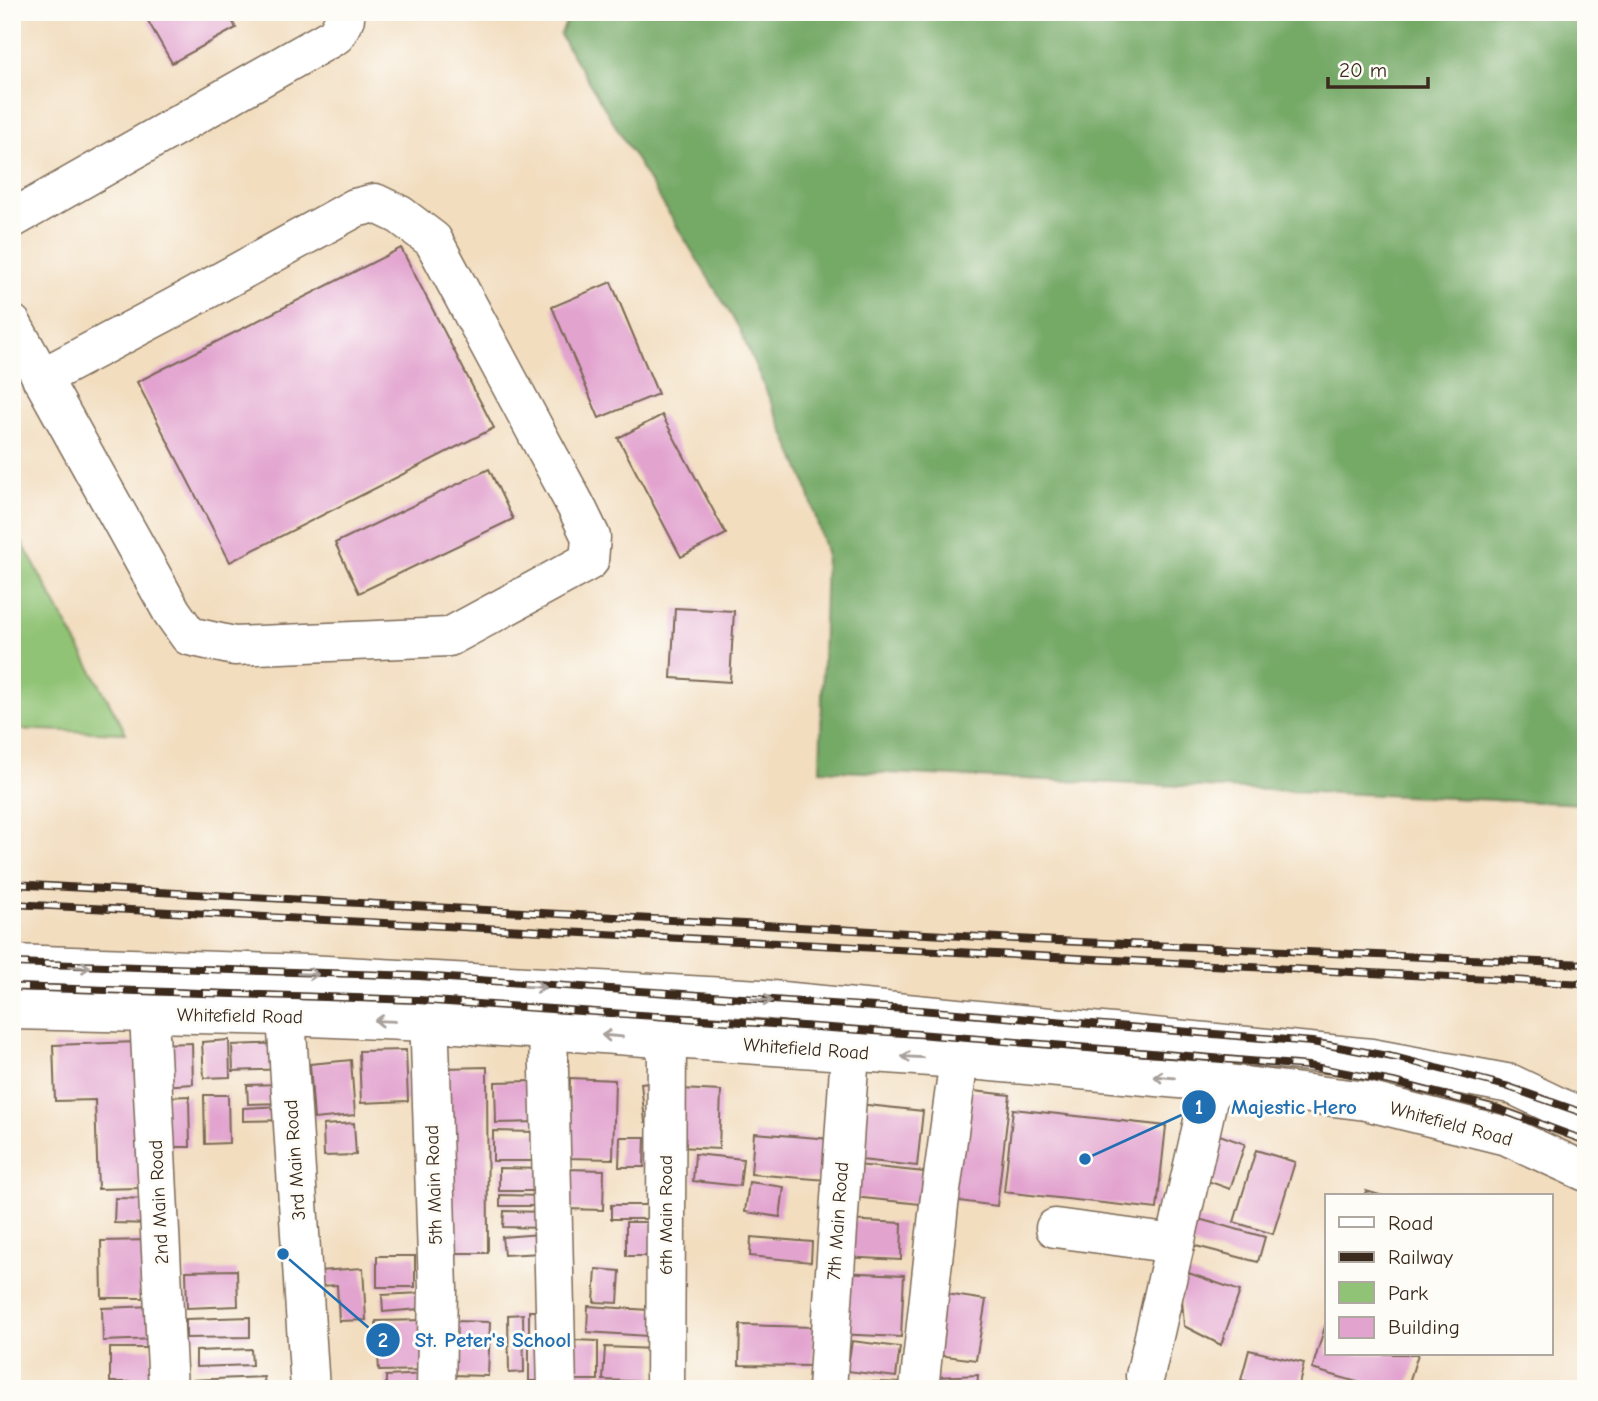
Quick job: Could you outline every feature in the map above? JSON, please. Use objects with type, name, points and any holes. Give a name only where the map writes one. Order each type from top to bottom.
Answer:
[{"type":"main road","points":[[12,219],[336,35],[345,18],[344,12]]},
{"type":"main road","points":[[12,324],[41,378],[165,600],[189,636],[234,646],[449,637],[589,561],[591,537],[578,510],[433,240],[400,215],[375,202],[355,208],[41,378]]},
{"type":"main road","points":[[12,964],[295,974],[761,999],[1371,1058],[1511,1084],[1586,1120]]},
{"type":"main road","name":"5th Main Road","points":[[428,981],[438,1289],[436,1389]]},
{"type":"main road","name":"Whitefield Road","points":[[12,1010],[429,1022],[667,1041],[959,1059],[1212,1082],[1366,1101],[1507,1136],[1586,1172]]},
{"type":"main road","name":"2nd Main Road","points":[[149,1015],[168,1389]]},
{"type":"main road","name":"3rd Main Road","points":[[286,1016],[310,1389]]},
{"type":"main road","points":[[548,1031],[557,1389]]},
{"type":"main road","name":"6th Main Road","points":[[665,1389],[667,1041]]},
{"type":"main road","points":[[1145,1376],[1212,1082],[1216,1043]]},
{"type":"main road","name":"7th Main Road","points":[[827,1389],[850,1053]]},
{"type":"main road","points":[[919,1389],[939,1205],[959,1059]]},
{"type":"main road","points":[[1055,1228],[1175,1244]]},
{"type":"green space","points":[[571,12],[1586,12],[1586,804],[820,770],[826,552],[805,481],[739,328],[560,35]]},
{"type":"green space","points":[[12,524],[126,733],[12,729]]},
{"type":"building","points":[[164,12],[228,12],[236,28],[172,63],[148,21]]},
{"type":"building","points":[[401,248],[494,428],[230,562],[137,382]]},
{"type":"building","points":[[611,282],[658,394],[599,418],[552,307]]},
{"type":"building","points":[[662,415],[726,534],[681,557],[618,438]]},
{"type":"building","points":[[489,469],[513,519],[359,593],[335,543]]},
{"type":"building","points":[[675,608],[734,611],[730,682],[671,678]]},
{"type":"building","points":[[229,1040],[230,1077],[204,1078],[202,1042]]},
{"type":"building","points":[[137,1042],[141,1188],[98,1189],[95,1100],[55,1101],[53,1045]]},
{"type":"building","points":[[192,1043],[193,1084],[160,1086],[159,1044]]},
{"type":"building","points":[[285,1043],[286,1069],[233,1071],[232,1045]]},
{"type":"building","points":[[406,1050],[408,1101],[361,1103],[359,1051]]},
{"type":"building","points":[[351,1060],[355,1115],[314,1119],[310,1064]]},
{"type":"building","points":[[487,1067],[488,1253],[444,1253],[443,1068]]},
{"type":"building","points":[[570,1078],[615,1080],[613,1159],[568,1158]]},
{"type":"building","points":[[534,1081],[535,1122],[496,1123],[495,1082]]},
{"type":"building","points":[[658,1081],[661,1121],[645,1122],[641,1083]]},
{"type":"building","points":[[282,1084],[283,1103],[248,1104],[247,1085]]},
{"type":"building","points":[[680,1089],[721,1091],[719,1149],[678,1147]]},
{"type":"building","points":[[964,1090],[1010,1095],[997,1206],[951,1200]]},
{"type":"building","points":[[204,1095],[228,1095],[229,1143],[205,1144]]},
{"type":"building","points":[[189,1096],[190,1147],[166,1147],[165,1097]]},
{"type":"building","points":[[858,1104],[923,1111],[917,1166],[852,1159]]},
{"type":"building","points":[[284,1106],[284,1120],[243,1121],[243,1108]]},
{"type":"building","points":[[1013,1109],[1166,1126],[1157,1209],[1004,1192]]},
{"type":"building","points":[[354,1123],[356,1155],[324,1156],[323,1125]]},
{"type":"building","points":[[493,1131],[538,1132],[537,1161],[493,1161]]},
{"type":"building","points":[[754,1133],[831,1139],[827,1180],[751,1174]]},
{"type":"building","points":[[1214,1133],[1245,1144],[1230,1189],[1199,1178]]},
{"type":"building","points":[[620,1137],[645,1137],[644,1167],[619,1167]]},
{"type":"building","points":[[1256,1150],[1295,1162],[1273,1234],[1234,1222]]},
{"type":"building","points":[[695,1154],[743,1159],[740,1186],[693,1181]]},
{"type":"building","points":[[857,1165],[924,1172],[920,1204],[854,1197]]},
{"type":"building","points":[[499,1168],[544,1169],[543,1191],[499,1191]]},
{"type":"building","points":[[567,1169],[604,1170],[603,1210],[566,1209]]},
{"type":"building","points":[[749,1182],[784,1187],[780,1217],[745,1212]]},
{"type":"building","points":[[500,1195],[543,1196],[543,1206],[500,1206]]},
{"type":"building","points":[[115,1198],[154,1199],[154,1224],[114,1223]]},
{"type":"building","points":[[611,1205],[647,1205],[647,1219],[611,1219]]},
{"type":"building","points":[[504,1211],[544,1212],[544,1228],[503,1227]]},
{"type":"building","points":[[1191,1217],[1265,1237],[1258,1262],[1184,1243]]},
{"type":"building","points":[[845,1220],[902,1223],[901,1260],[844,1257]]},
{"type":"building","points":[[626,1222],[660,1222],[660,1256],[626,1256]]},
{"type":"building","points":[[540,1234],[542,1253],[504,1255],[502,1237]]},
{"type":"building","points":[[751,1237],[812,1242],[811,1262],[750,1256]]},
{"type":"building","points":[[149,1240],[150,1298],[102,1298],[101,1241]]},
{"type":"building","points":[[377,1256],[415,1256],[415,1287],[377,1287]]},
{"type":"building","points":[[363,1268],[366,1320],[339,1321],[337,1285],[320,1286],[319,1271]]},
{"type":"building","points":[[596,1269],[620,1271],[618,1303],[594,1302]]},
{"type":"building","points":[[237,1270],[238,1306],[187,1308],[186,1271]]},
{"type":"building","points":[[1180,1270],[1240,1291],[1221,1345],[1184,1326]]},
{"type":"building","points":[[839,1272],[904,1275],[901,1337],[837,1334]]},
{"type":"building","points":[[421,1293],[420,1309],[383,1312],[382,1295]]},
{"type":"building","points":[[940,1293],[986,1300],[976,1360],[930,1354]]},
{"type":"building","points":[[155,1306],[156,1339],[103,1341],[102,1308]]},
{"type":"building","points":[[588,1306],[664,1311],[663,1337],[587,1332]]},
{"type":"building","points":[[529,1311],[546,1311],[546,1381],[529,1381]]},
{"type":"building","points":[[523,1314],[524,1372],[509,1373],[508,1315]]},
{"type":"building","points":[[250,1317],[250,1337],[186,1338],[186,1319]]},
{"type":"building","points":[[426,1320],[430,1370],[379,1371],[376,1321]]},
{"type":"building","points":[[453,1321],[490,1322],[488,1376],[452,1375]]},
{"type":"building","points":[[740,1325],[814,1327],[813,1366],[739,1365]]},
{"type":"building","points":[[1325,1326],[1325,1356],[1417,1356],[1407,1389],[1381,1389],[1312,1369]]},
{"type":"building","points":[[573,1340],[598,1341],[598,1380],[571,1380]]},
{"type":"building","points":[[852,1341],[900,1347],[896,1377],[847,1371]]},
{"type":"building","points":[[605,1347],[654,1349],[652,1382],[603,1380]]},
{"type":"building","points":[[110,1348],[151,1348],[151,1382],[110,1382]]},
{"type":"building","points":[[251,1349],[252,1365],[196,1367],[196,1351]]},
{"type":"building","points":[[1249,1350],[1304,1363],[1298,1389],[1277,1389],[1241,1380]]},
{"type":"building","points":[[1586,1371],[1586,1389],[1576,1389]]},
{"type":"building","points":[[428,1374],[428,1389],[386,1389],[386,1376]]},
{"type":"building","points":[[978,1375],[977,1389],[931,1389],[936,1377]]},
{"type":"building","points":[[264,1377],[265,1389],[191,1389],[191,1380]]},
{"type":"building","points":[[840,1381],[907,1383],[906,1389],[840,1389]]},
{"type":"building","points":[[610,1384],[641,1387],[609,1389]]},
{"type":"railway","points":[[12,884],[1035,940],[1586,964]]},
{"type":"railway","points":[[12,904],[1586,984]]},
{"type":"railway","points":[[12,963],[419,976],[920,1010],[1312,1042],[1398,1058],[1506,1086],[1586,1114]]},
{"type":"railway","points":[[12,987],[418,1000],[918,1034],[1309,1066],[1393,1082],[1499,1109],[1586,1141]]},
{"type":"place","name":"Majestic Hero","points":[[1085,1159]]},
{"type":"place","name":"St. Peter's School","points":[[283,1254]]}]
